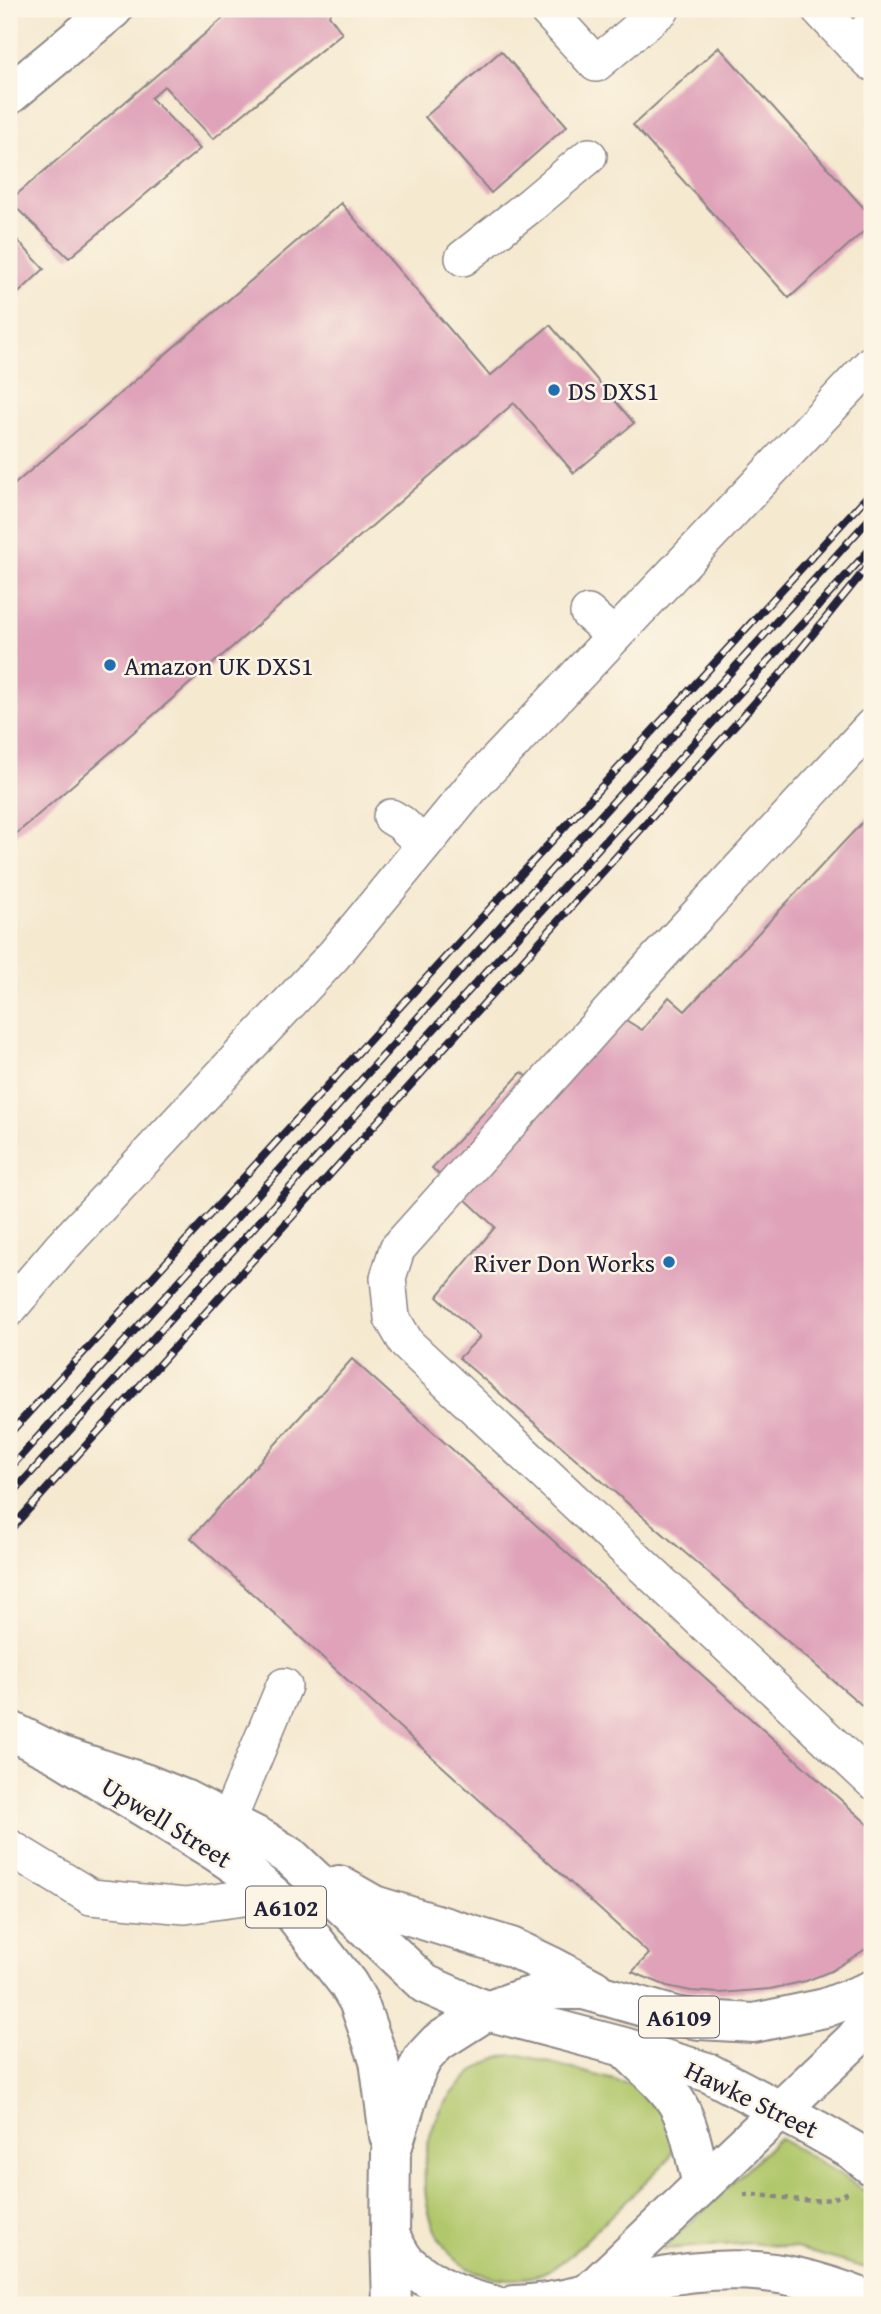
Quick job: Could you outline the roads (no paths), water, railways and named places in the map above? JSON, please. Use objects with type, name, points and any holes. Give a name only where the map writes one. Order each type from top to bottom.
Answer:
[{"type":"main road","points":[[9,94],[113,9]]},
{"type":"main road","name":"Upwell Street","points":[[9,1730],[221,1836],[264,1840],[292,1858],[425,1984],[487,2011]]},
{"type":"main road","name":"Upwell Street","points":[[221,1836],[246,1872],[292,1912],[358,2001],[379,2060],[391,2152]]},
{"type":"main road","points":[[292,1858],[374,1905],[511,1947],[603,1994]]},
{"type":"main road","name":"A6109","points":[[487,2011],[552,1990],[584,1990],[675,2016],[754,2023],[825,2008],[872,1990]]},
{"type":"main road","points":[[392,2305],[391,2152],[415,2074],[423,2058],[438,2042],[487,2011]]},
{"type":"main road","name":"Hawke Street","points":[[487,2011],[624,2047],[707,2073],[781,2109],[852,2150],[870,2164]]},
{"type":"main road","points":[[581,2300],[719,2192],[781,2109],[853,2041],[872,2018]]},
{"type":"main road","points":[[624,2047],[655,2075],[678,2104],[688,2133],[719,2192]]},
{"type":"main road","points":[[390,2235],[405,2262],[454,2293],[493,2305]]},
{"type":"main road","points":[[514,2305],[581,2300],[646,2280],[705,2270],[755,2270],[809,2279],[872,2302]]},
{"type":"lane","points":[[546,9],[596,64],[662,9]]},
{"type":"lane","points":[[819,9],[866,44]]},
{"type":"lane","points":[[463,258],[589,156]]},
{"type":"lane","points":[[9,1309],[60,1249],[334,955],[471,788],[614,636],[757,464],[814,409],[872,363]]},
{"type":"lane","points":[[588,613],[614,636]]},
{"type":"lane","points":[[872,726],[656,960],[397,1249],[388,1278],[392,1318],[407,1345],[872,1778]]},
{"type":"lane","points":[[391,817],[424,845]]},
{"type":"lane","points":[[221,1836],[284,1686]]},
{"type":"lane","points":[[9,1847],[91,1897],[184,1906],[271,1894]]},
{"type":"railway","points":[[9,1434],[872,491]]},
{"type":"railway","points":[[9,1469],[872,516]]},
{"type":"railway","points":[[9,1497],[872,547]]},
{"type":"railway","points":[[9,1531],[779,676],[872,561]]},
{"type":"place","name":"DS DXS1","points":[[554,390]]},
{"type":"place","name":"Amazon UK DXS1","points":[[110,665]]},
{"type":"place","name":"River Don Works","points":[[669,1262]]}]
